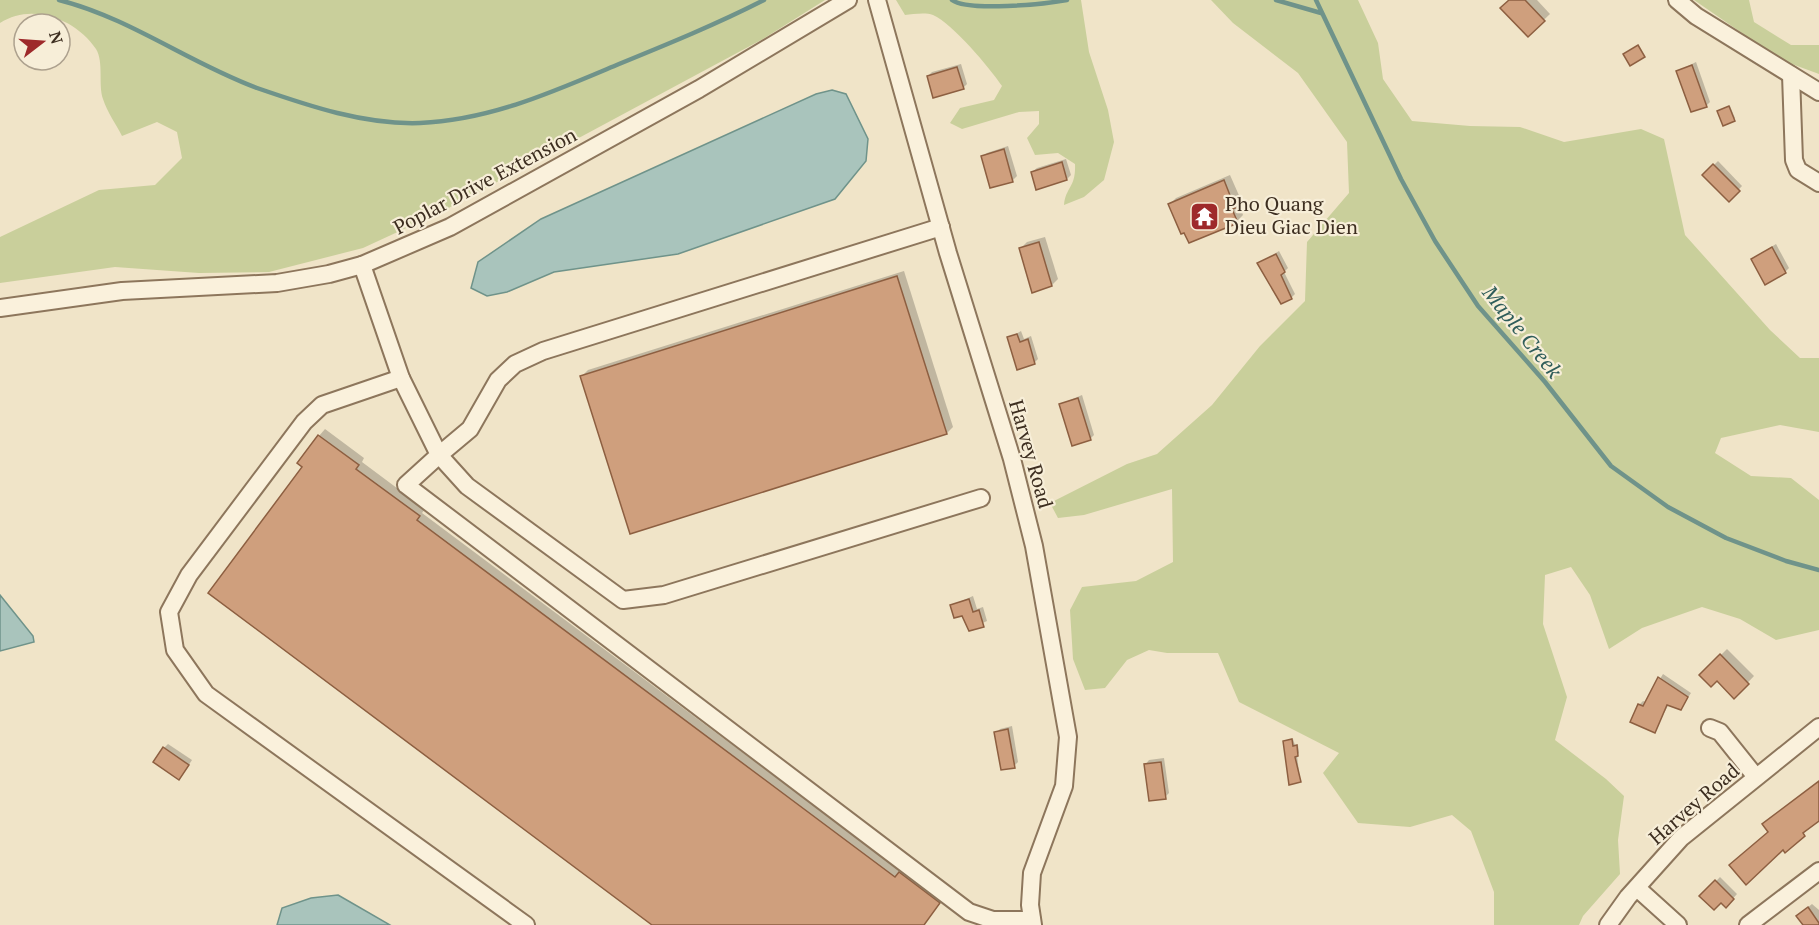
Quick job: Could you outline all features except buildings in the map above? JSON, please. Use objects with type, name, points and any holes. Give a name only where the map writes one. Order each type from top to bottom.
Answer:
[{"type":"street","name":"Poplar Drive Extension","points":[[0,308],[122,291],[277,283],[329,274],[362,264],[450,227],[699,89],[848,0]]},
{"type":"street","name":"Harvey Road","points":[[878,0],[941,227],[1012,459],[1043,588],[1068,738],[1068,763],[1064,786],[1032,873],[1032,923]]},
{"type":"street","points":[[1677,0],[1696,16],[1819,92]]},
{"type":"street","points":[[1791,75],[1794,160],[1805,176],[1819,183]]},
{"type":"street","points":[[941,227],[543,351],[515,364],[498,380],[470,429],[406,485],[969,912],[993,920],[1032,923]]},
{"type":"street","points":[[362,264],[401,378],[439,455],[467,486],[623,600],[664,595],[981,498]]},
{"type":"street","points":[[401,378],[322,405],[304,422],[189,575],[169,612],[176,650],[206,694],[526,925]]},
{"type":"street","name":"Harvey Road","points":[[1608,925],[1636,888],[1681,838],[1819,727]]},
{"type":"street","points":[[1710,728],[1720,732],[1756,777]]},
{"type":"street","points":[[1748,925],[1819,871]]},
{"type":"street","points":[[1636,888],[1678,925]]},
{"type":"green space","points":[[0,0],[825,0],[763,39],[443,211],[363,248],[269,272],[199,273],[115,267],[0,283],[0,237],[99,190],[155,185],[182,158],[177,132],[157,122],[122,136],[103,99],[96,49],[72,26],[72,12],[12,12],[12,17],[0,23]]},
{"type":"green space","points":[[896,0],[1081,0],[1089,52],[1108,110],[1114,142],[1104,180],[1084,197],[1064,205],[1074,178],[1075,164],[1058,153],[1035,155],[1027,138],[1039,124],[1039,111],[1019,112],[962,129],[950,123],[960,108],[994,100],[1002,86],[980,58],[950,27],[930,14],[905,15]]},
{"type":"green space","points":[[1211,0],[1358,0],[1378,43],[1383,79],[1412,121],[1520,127],[1564,142],[1641,129],[1664,139],[1685,235],[1770,330],[1800,358],[1819,358],[1819,432],[1780,425],[1721,438],[1715,453],[1751,476],[1791,478],[1819,500],[1819,630],[1776,640],[1740,619],[1702,607],[1642,628],[1609,649],[1590,595],[1571,567],[1545,575],[1543,624],[1567,697],[1555,740],[1606,779],[1624,796],[1618,840],[1620,874],[1583,916],[1579,925],[1494,925],[1494,892],[1471,831],[1452,815],[1410,827],[1358,823],[1323,773],[1339,753],[1239,702],[1218,653],[1167,653],[1149,650],[1127,660],[1105,688],[1085,690],[1073,659],[1070,610],[1082,587],[1136,581],[1173,562],[1172,489],[1084,515],[1058,518],[1050,503],[1127,464],[1157,454],[1212,405],[1260,346],[1305,301],[1307,242],[1349,193],[1347,142],[1298,73],[1233,23]]},
{"type":"green space","points":[[1694,0],[1749,0],[1754,22],[1791,45],[1819,45],[1819,74],[1781,60]]},
{"type":"water","points":[[832,90],[846,94],[868,139],[866,161],[835,199],[678,254],[554,272],[507,292],[487,296],[471,288],[478,262],[541,219],[816,94]]},
{"type":"water","points":[[0,595],[33,636],[34,642],[0,651]]},
{"type":"water","points":[[338,895],[390,925],[277,925],[282,908],[311,898]]},
{"type":"waterway","points":[[59,0],[135,29],[207,66],[257,88],[337,113],[399,123],[446,121],[472,116],[547,94],[692,34],[764,0]]},
{"type":"waterway","points":[[952,0],[974,6],[1025,5],[1067,0]]},
{"type":"waterway","points":[[1276,0],[1321,13]]},
{"type":"waterway","name":"Maple Creek","points":[[1316,0],[1401,179],[1435,241],[1478,306],[1545,382],[1611,466],[1668,507],[1726,538],[1786,561],[1819,570]]},
{"type":"place","name":"Pho Quang Dieu Giac Dien","points":[[1204,216]]}]
